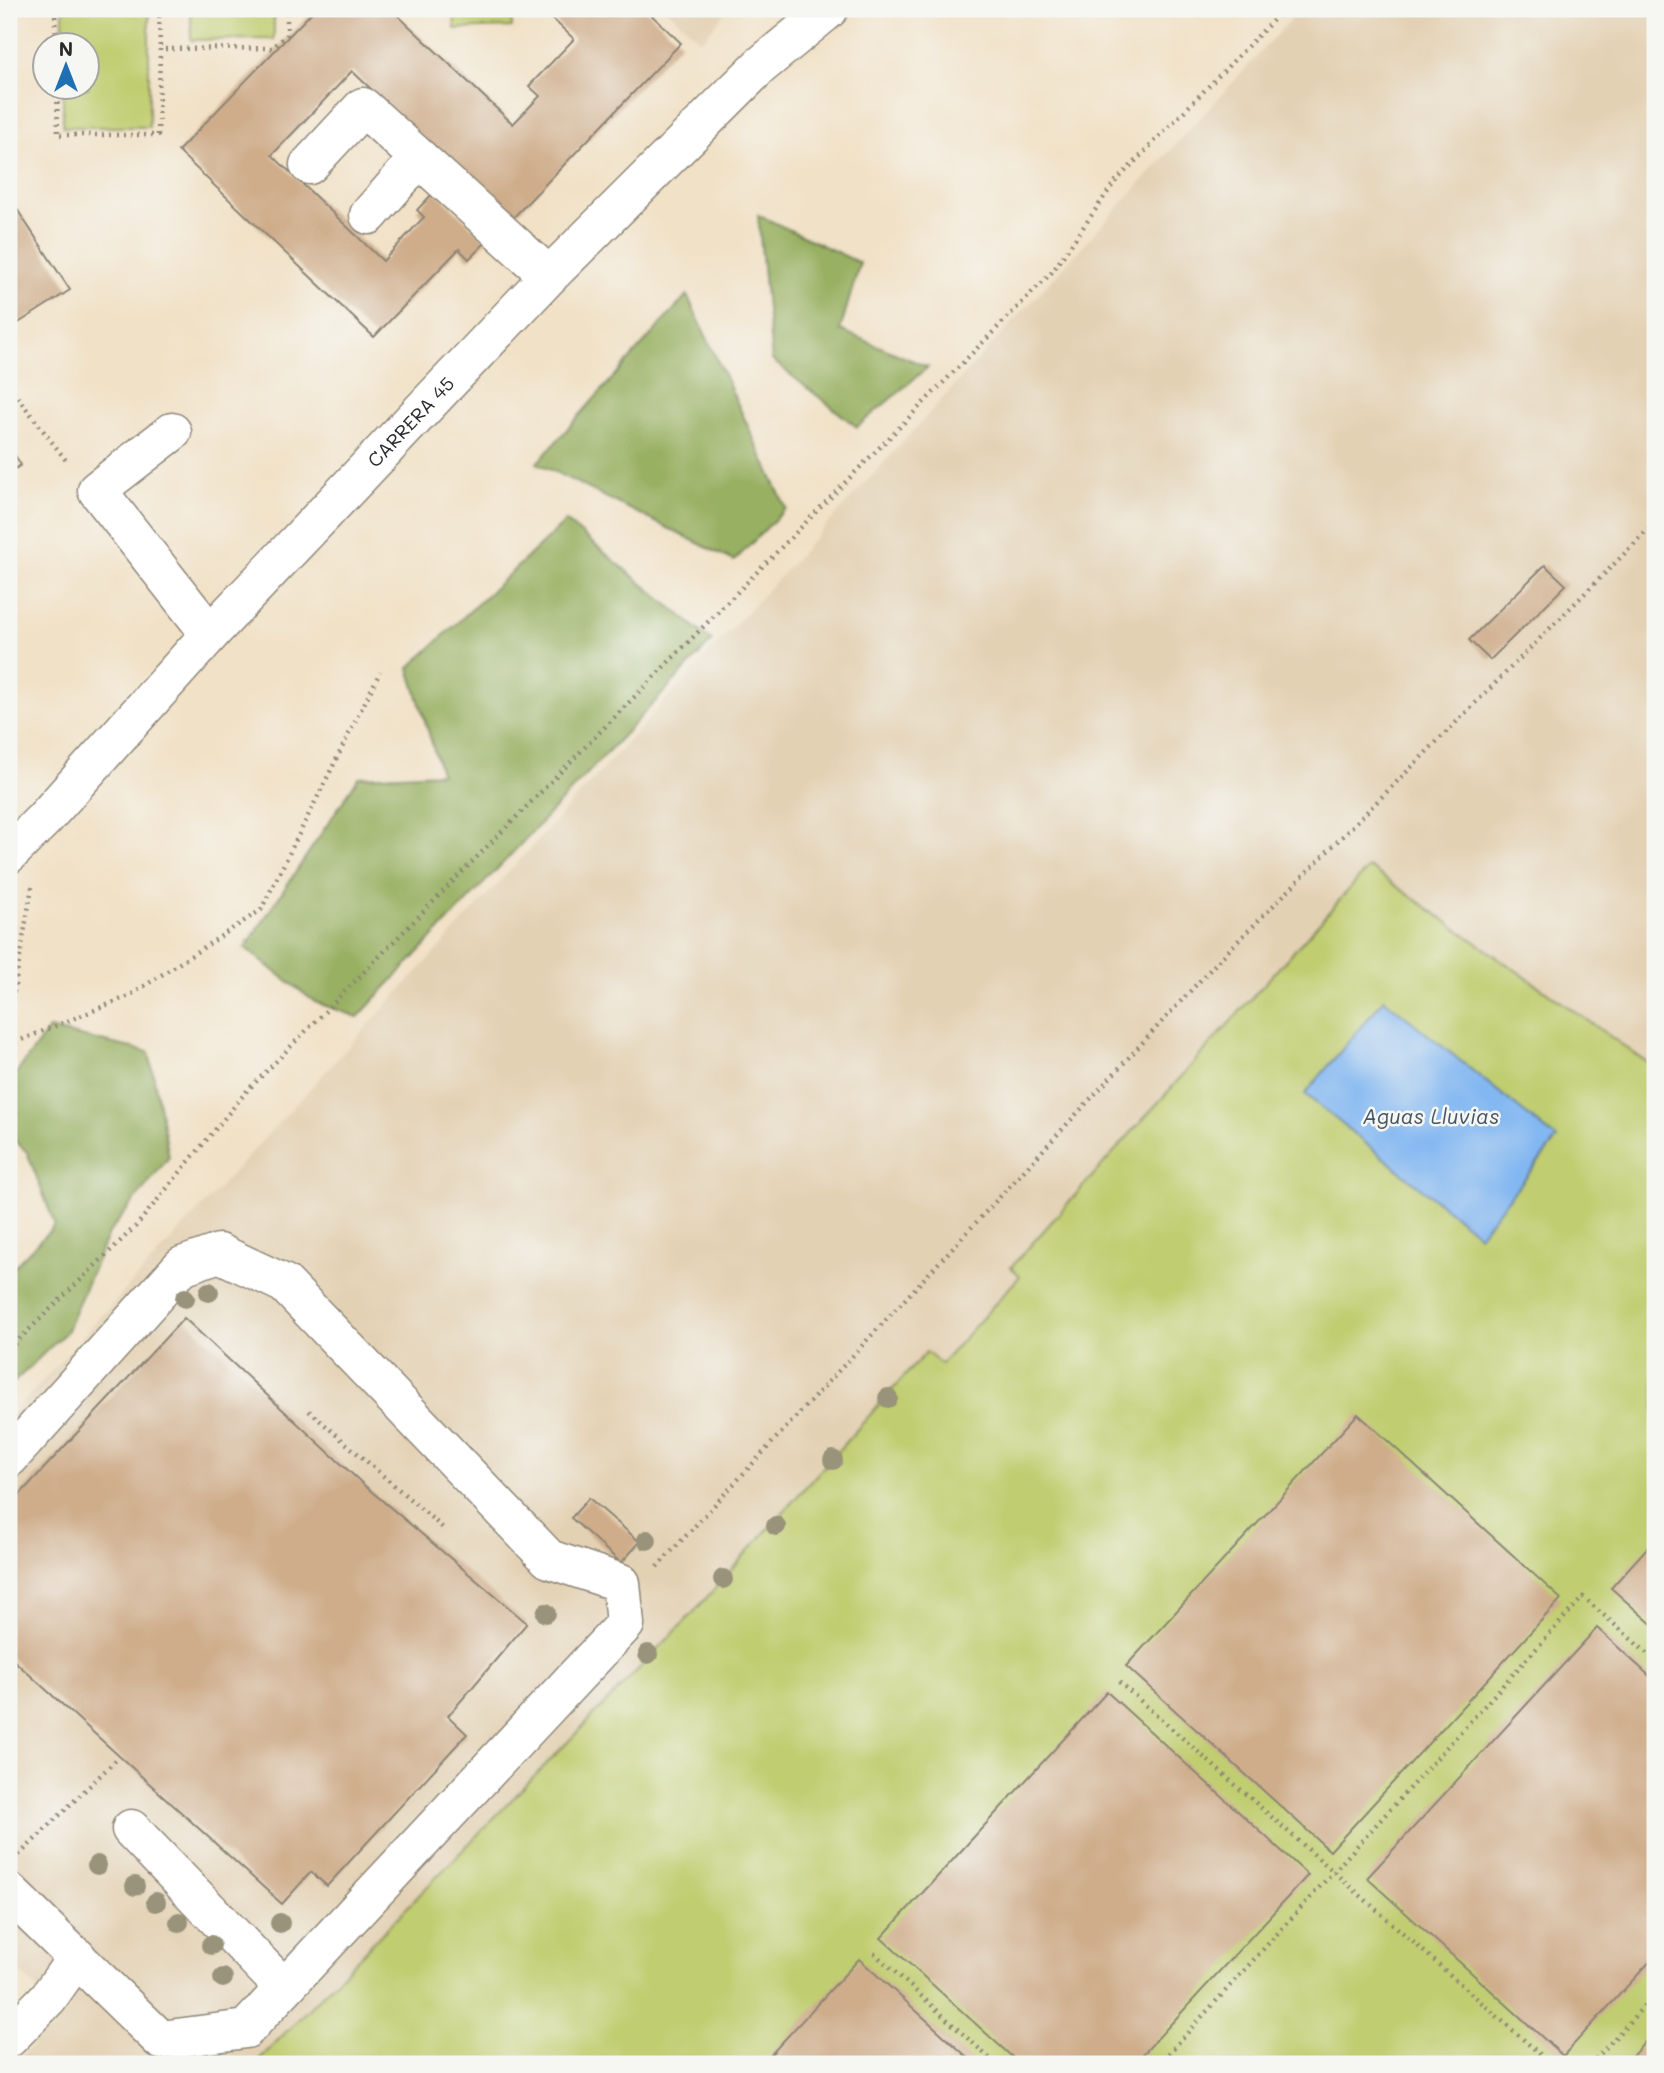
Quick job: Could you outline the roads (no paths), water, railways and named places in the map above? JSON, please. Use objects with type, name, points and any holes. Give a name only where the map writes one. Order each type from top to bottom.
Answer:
[{"type":"street","name":"CARRERA 45","points":[[9,853],[44,819],[210,634],[549,276],[760,65],[829,9]]},
{"type":"street","points":[[309,164],[363,107],[549,276]]},
{"type":"street","points":[[369,215],[419,158]]},
{"type":"street","points":[[172,432],[97,490],[210,634]]},
{"type":"street","points":[[9,1458],[183,1266],[219,1253],[285,1284],[549,1559],[621,1583],[625,1624],[246,2029],[161,2040],[77,1956],[13,1874]]},
{"type":"street","points":[[131,1829],[283,1987]]},
{"type":"street","points":[[9,2038],[48,1998],[77,1956]]},
{"type":"water","name":"Aguas Lluvias","points":[[1384,999],[1557,1139],[1479,1235],[1305,1094]]}]
